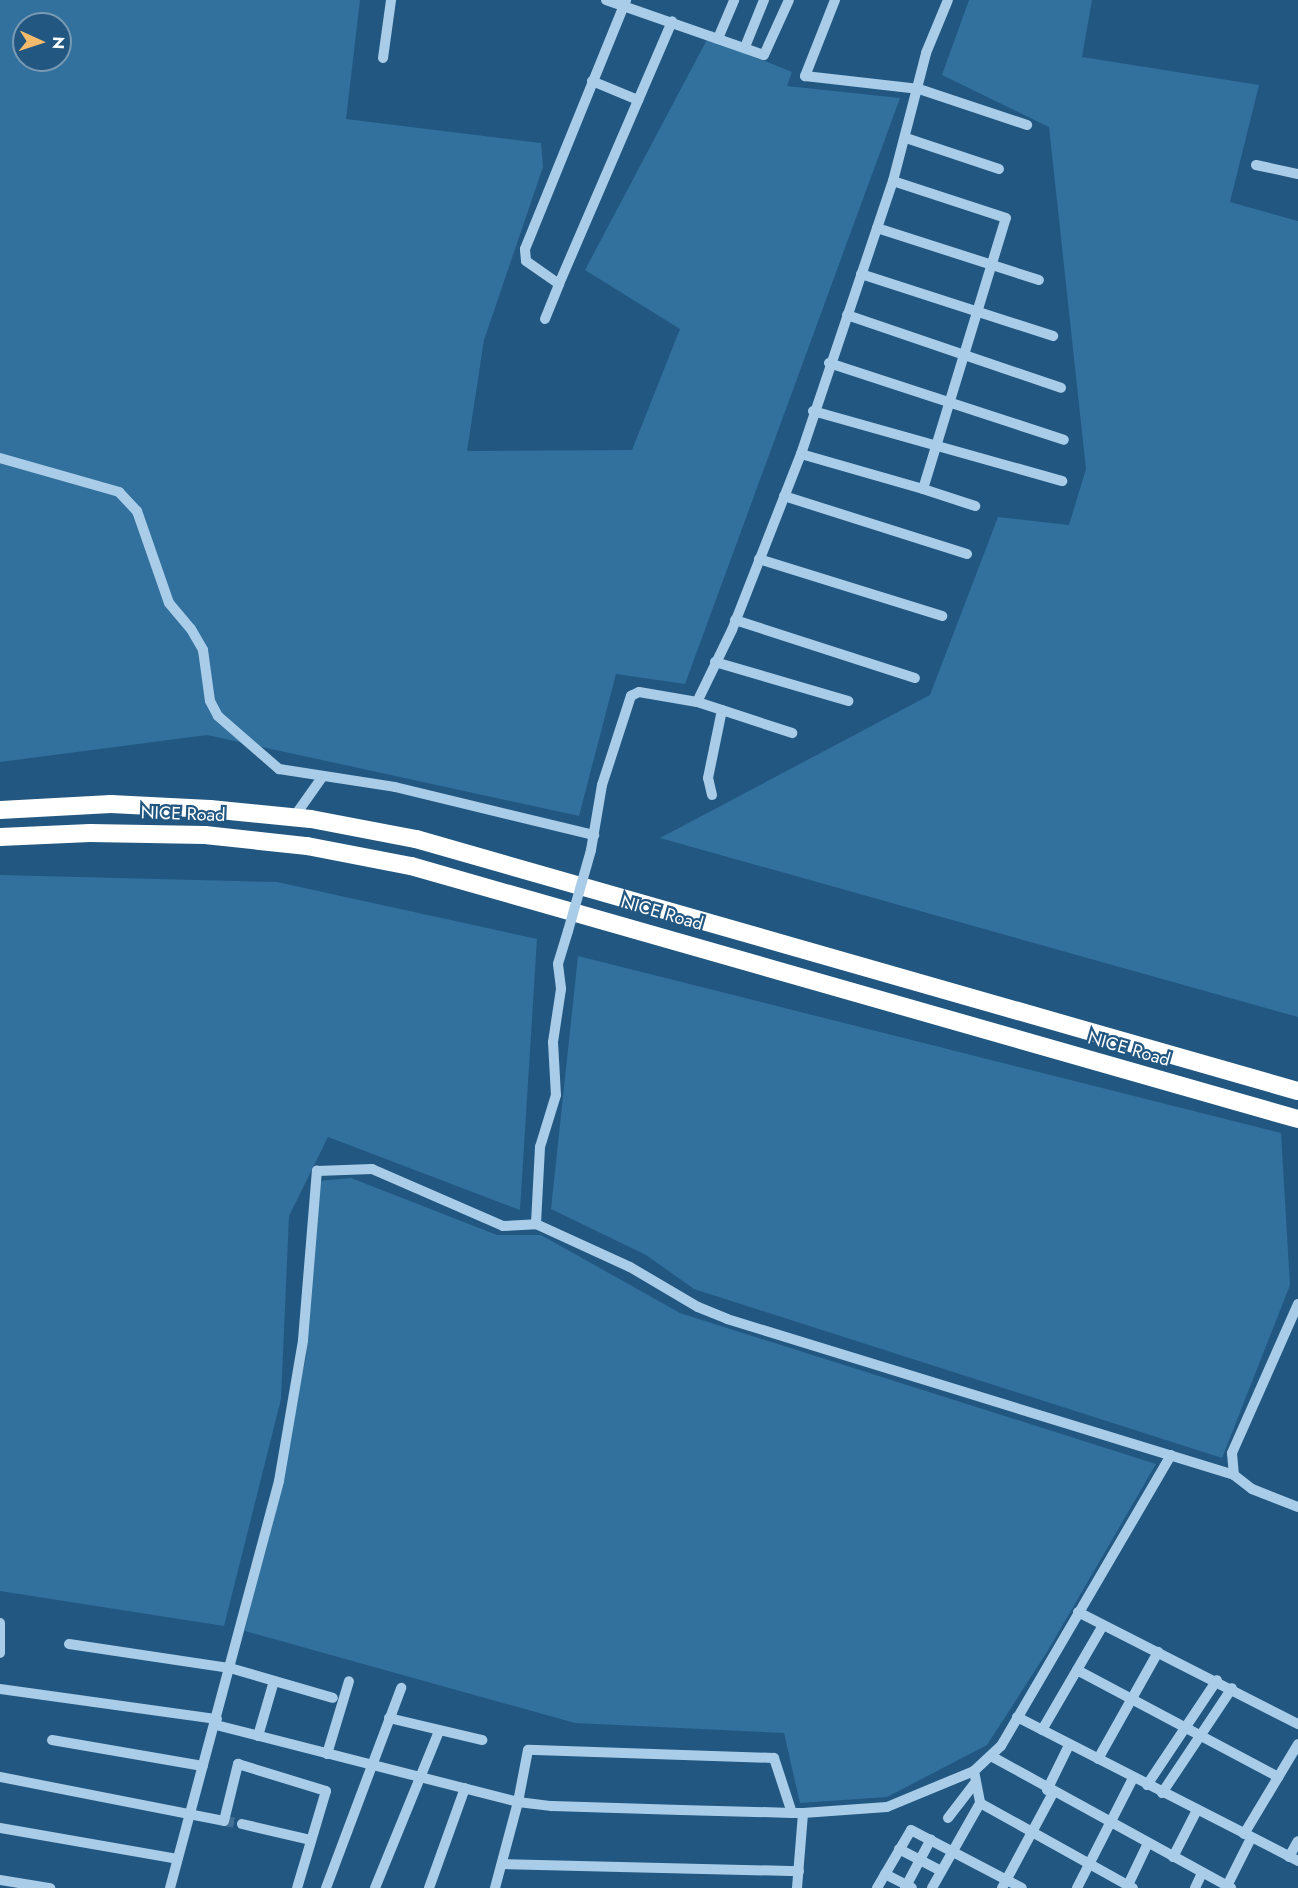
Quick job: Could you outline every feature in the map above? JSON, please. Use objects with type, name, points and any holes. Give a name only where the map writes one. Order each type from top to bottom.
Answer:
[{"type":"highway","name":"NICE Road","points":[[0,810],[111,804],[294,817],[474,853],[1298,1090]]},
{"type":"highway","name":"NICE Road","points":[[0,837],[90,833],[205,835],[307,846],[411,866],[1298,1119]]},
{"type":"street","points":[[383,58],[391,0]]},
{"type":"street","points":[[606,0],[625,2],[764,55],[789,0]]},
{"type":"street","points":[[719,36],[734,0]]},
{"type":"street","points":[[745,47],[764,0]]},
{"type":"street","points":[[835,0],[805,76],[919,89],[1028,125]]},
{"type":"street","points":[[697,702],[735,620],[801,453],[829,363],[893,181],[919,89],[926,53],[948,0]]},
{"type":"street","points":[[559,284],[523,255],[625,2]]},
{"type":"street","points":[[545,319],[672,21]]},
{"type":"street","points":[[592,81],[638,100]]},
{"type":"street","points":[[906,138],[999,169]]},
{"type":"street","points":[[1256,165],[1298,174]]},
{"type":"street","points":[[893,181],[1006,218],[923,489]]},
{"type":"street","points":[[878,228],[1039,280]]},
{"type":"street","points":[[861,274],[1053,336]]},
{"type":"street","points":[[847,315],[1061,388]]},
{"type":"street","points":[[829,363],[1064,440]]},
{"type":"street","points":[[813,411],[1062,481]]},
{"type":"street","points":[[801,453],[975,506]]},
{"type":"street","points":[[0,458],[119,492],[137,511],[169,603],[191,628],[203,650],[210,701],[219,716],[279,769],[395,787],[594,835]]},
{"type":"street","points":[[784,496],[967,554]]},
{"type":"street","points":[[759,560],[942,616]]},
{"type":"street","points":[[735,620],[915,678]]},
{"type":"street","points":[[716,662],[848,701]]},
{"type":"street","points":[[536,1224],[540,1147],[556,1095],[553,1042],[561,989],[558,964],[591,850],[602,785],[631,696],[639,692],[697,702],[792,733]]},
{"type":"street","points":[[712,795],[708,778],[722,710]]},
{"type":"street","points":[[294,817],[323,776]]},
{"type":"street","points":[[173,1887],[177,1859],[216,1722],[279,1481],[303,1340],[317,1171],[372,1169],[503,1227],[536,1224],[630,1267],[698,1307],[727,1319],[1234,1475],[1252,1489],[1298,1507]]},
{"type":"street","points":[[1234,1475],[1232,1453],[1298,1304]]},
{"type":"street","points":[[0,1689],[216,1722],[258,1736],[518,1802],[797,1813],[887,1807],[974,1770],[1002,1746],[1170,1455]]},
{"type":"street","points":[[1078,1612],[1217,1680],[1298,1724]]},
{"type":"street","points":[[0,1623],[0,1653]]},
{"type":"street","points":[[1042,1730],[1103,1625]]},
{"type":"street","points":[[69,1644],[230,1668],[333,1698]]},
{"type":"street","points":[[1098,1759],[1158,1652]]},
{"type":"street","points":[[1077,1670],[1278,1777]]},
{"type":"street","points":[[1147,1785],[1217,1680]]},
{"type":"street","points":[[258,1736],[274,1681]]},
{"type":"street","points":[[327,1754],[349,1681]]},
{"type":"street","points":[[326,1888],[401,1688]]},
{"type":"street","points":[[1162,1793],[1232,1688]]},
{"type":"street","points":[[1017,1717],[1294,1859],[1298,1841]]},
{"type":"street","points":[[389,1718],[482,1740]]},
{"type":"street","points":[[375,1888],[439,1731]]},
{"type":"street","points":[[52,1740],[203,1766]]},
{"type":"street","points":[[991,1756],[1050,1792],[1112,1821],[1229,1887],[1248,1836],[1278,1777],[1298,1744]]},
{"type":"street","points":[[1004,1884],[1032,1833],[1069,1745]]},
{"type":"street","points":[[495,1888],[518,1802],[528,1750],[774,1758],[797,1813],[799,1871],[797,1888]]},
{"type":"street","points":[[0,1777],[224,1821],[238,1764],[326,1791],[297,1888]]},
{"type":"street","points":[[932,1888],[980,1803],[974,1770]]},
{"type":"street","points":[[1077,1888],[1133,1778]]},
{"type":"street","points":[[948,1818],[975,1783]]},
{"type":"street","points":[[429,1888],[465,1788]]},
{"type":"street","points":[[980,1803],[1130,1886],[1148,1843]]},
{"type":"street","points":[[1173,1857],[1197,1810]]},
{"type":"street","points":[[242,1824],[311,1840]]},
{"type":"street","points":[[0,1828],[177,1859]]},
{"type":"street","points":[[878,1888],[911,1830],[952,1849],[1004,1884],[1022,1888]]},
{"type":"street","points":[[885,1874],[908,1887],[931,1839]]},
{"type":"street","points":[[899,1849],[941,1871]]},
{"type":"street","points":[[501,1864],[799,1871]]},
{"type":"street","points":[[1195,1888],[1202,1873]]},
{"type":"street","points":[[0,1880],[43,1887]]},
{"type":"shaded area","points":[[0,0],[360,0],[346,119],[541,143],[543,167],[484,340],[467,451],[632,450],[680,329],[585,270],[712,30],[728,46],[792,72],[787,86],[900,98],[685,684],[616,674],[579,816],[207,735],[0,762]]},
{"type":"shaded area","points":[[969,0],[1092,0],[1082,57],[1259,85],[1230,202],[1298,221],[1298,1017],[660,838],[930,695],[998,517],[1069,525],[1086,469],[1049,127],[942,75]]},
{"type":"shaded area","points":[[0,875],[277,882],[537,939],[520,1210],[328,1137],[289,1216],[281,1399],[224,1626],[0,1591]]},
{"type":"shaded area","points":[[578,956],[1281,1133],[1290,1285],[1222,1458],[694,1289],[646,1255],[551,1209]]},
{"type":"shaded area","points":[[351,1178],[497,1235],[541,1235],[680,1313],[1156,1464],[1047,1652],[987,1745],[887,1797],[800,1803],[784,1733],[575,1723],[245,1631],[306,1357],[319,1181]]},
{"type":"tunnel","points":[[224,1821],[242,1824]]}]
